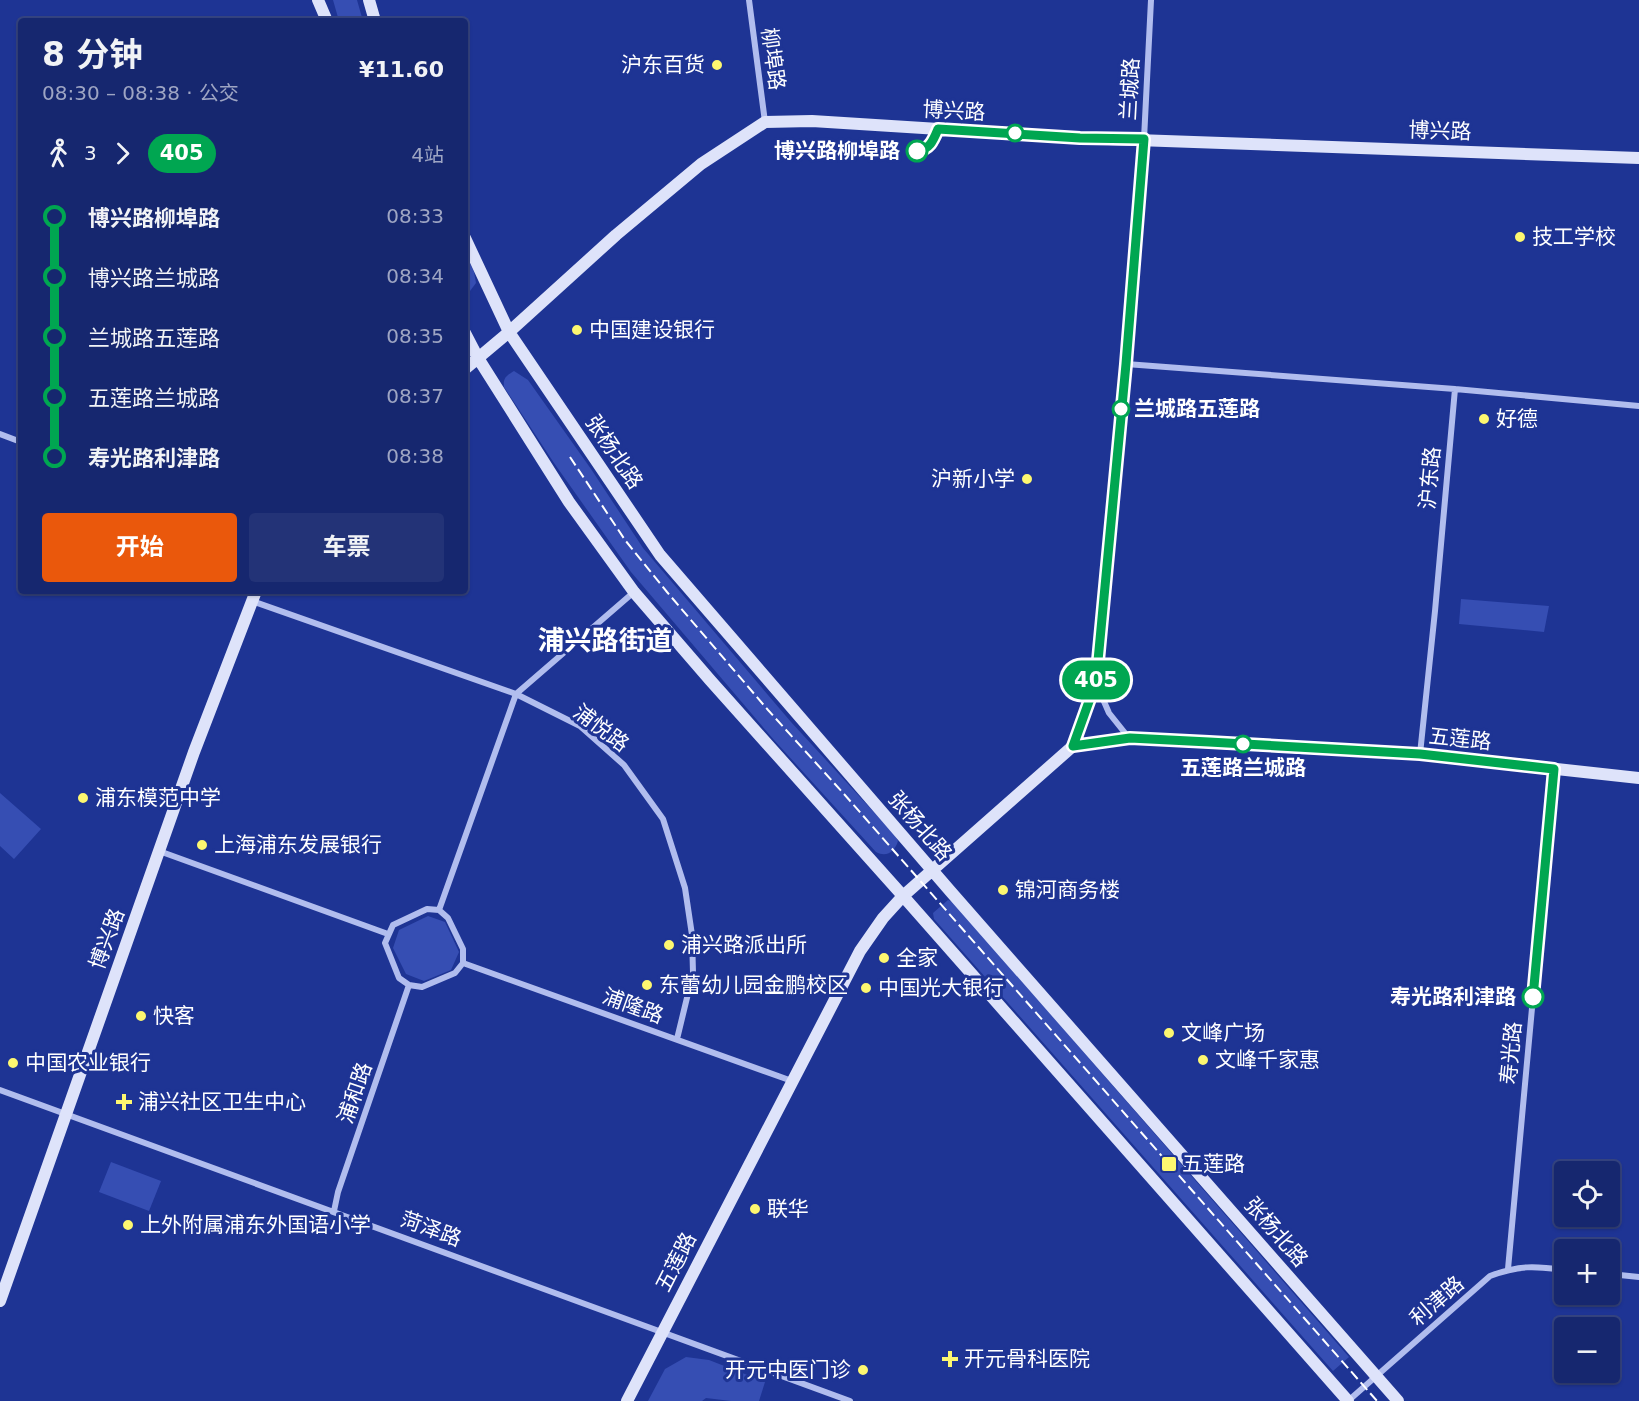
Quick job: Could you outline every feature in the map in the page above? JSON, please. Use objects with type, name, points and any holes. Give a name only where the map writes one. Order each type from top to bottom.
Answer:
[{"type":"street","points":[[318,0],[326,18]]},
{"type":"street","points":[[369,0],[374,18]]},
{"type":"street","name":"柳埠路","points":[[749,0],[765,122]]},
{"type":"street","name":"兰城路","points":[[1073,746],[1096,682],[1126,364],[1144,139],[1151,0]]},
{"type":"street","name":"博兴路","points":[[765,122],[812,121],[1080,138],[1639,158]]},
{"type":"street","points":[[468,366],[616,235],[701,164],[765,122]]},
{"type":"street","name":"张杨北路","points":[[468,244],[509,332],[660,555],[932,870],[1398,1401]]},
{"type":"street","points":[[468,339],[569,502],[634,592],[1348,1401]]},
{"type":"street","points":[[1126,364],[1455,389],[1639,406]]},
{"type":"street","name":"沪东路","points":[[1420,754],[1455,389]]},
{"type":"street","points":[[0,434],[18,441]]},
{"type":"street","points":[[439,910],[516,694],[634,592]]},
{"type":"street","name":"博兴路","points":[[0,1301],[38,1199],[65,1114],[159,850],[254,596]]},
{"type":"street","name":"浦悦路","points":[[254,596],[516,694],[580,726],[624,765],[663,819],[685,888],[692,935],[693,973],[676,1039]]},
{"type":"street","name":"兰城路","points":[[1096,682],[1109,712],[1130,738]]},
{"type":"street","name":"五莲路","points":[[627,1401],[860,951],[883,918],[903,896],[1073,746],[1130,738],[1420,754],[1639,778]]},
{"type":"street","name":"寿光路","points":[[1508,1269],[1554,769]]},
{"type":"street","points":[[159,850],[388,934]]},
{"type":"street","points":[[427,909],[439,910],[448,918],[463,949],[463,963],[455,973],[422,987],[409,985],[399,978],[385,943],[388,934],[393,925],[401,921],[427,909]]},
{"type":"street","name":"浦隆路","points":[[463,963],[792,1081]]},
{"type":"street","name":"浦和路","points":[[334,1211],[338,1192],[409,985]]},
{"type":"street","name":"菏泽路","points":[[0,1090],[850,1401]]},
{"type":"street","name":"利津路","points":[[1348,1401],[1490,1276],[1508,1269],[1532,1265],[1554,1268]]},
{"type":"street","points":[[1620,1276],[1639,1277]]},
{"type":"shaded area","points":[[333,0],[357,0],[362,18],[338,18]]},
{"type":"shaded area","points":[[468,259],[476,283],[468,291]]},
{"type":"shaded area","points":[[514,371],[528,380],[643,548],[791,722],[894,834],[898,841],[893,850],[887,854],[876,852],[774,740],[631,572],[504,387],[504,381]]},
{"type":"shaded area","points":[[1461,599],[1549,606],[1544,632],[1459,624]]},
{"type":"shaded area","points":[[0,793],[41,829],[14,859],[0,846]]},
{"type":"shaded area","points":[[948,900],[953,902],[1349,1357],[1333,1371],[934,919],[933,913]]},
{"type":"shaded area","points":[[428,916],[445,922],[459,952],[451,970],[424,981],[406,974],[393,948],[399,930]]},
{"type":"shaded area","points":[[111,1162],[161,1181],[149,1211],[99,1192]]},
{"type":"shaded area","points":[[686,1357],[709,1360],[765,1382],[759,1401],[706,1398],[702,1401],[648,1401],[665,1369]]},
{"type":"railway","points":[[570,457],[625,540],[667,592],[768,710],[1377,1401]]},
{"type":"bus line","name":"405","points":[[917,151],[925,150],[932,143],[938,129],[1080,138],[1144,139],[1126,364],[1096,682],[1073,746],[1130,738],[1420,754],[1554,769],[1533,997]]},
{"type":"place","name":"沪东百货","points":[[717,65]]},
{"type":"place","name":"博兴路柳埠路","points":[[917,151]]},
{"type":"place","name":"技工学校","points":[[1520,237]]},
{"type":"place","name":"中国建设银行","points":[[577,330]]},
{"type":"place","name":"兰城路五莲路","points":[[1121,409]]},
{"type":"place","name":"好德","points":[[1484,419]]},
{"type":"place","name":"沪新小学","points":[[1027,479]]},
{"type":"place","name":"五莲路兰城路","points":[[1243,744]]},
{"type":"place","name":"浦东模范中学","points":[[83,798]]},
{"type":"place","name":"上海浦东发展银行","points":[[202,845]]},
{"type":"place","name":"锦河商务楼","points":[[1003,890]]},
{"type":"place","name":"浦兴路派出所","points":[[669,945]]},
{"type":"place","name":"全家","points":[[884,958]]},
{"type":"place","name":"东蕾幼儿园金鹏校区","points":[[647,985]]},
{"type":"place","name":"中国光大银行","points":[[866,988]]},
{"type":"place","name":"寿光路利津路","points":[[1533,997]]},
{"type":"place","name":"快客","points":[[141,1016]]},
{"type":"place","name":"文峰广场","points":[[1169,1033]]},
{"type":"place","name":"文峰千家惠","points":[[1203,1060]]},
{"type":"place","name":"中国农业银行","points":[[13,1063]]},
{"type":"place","name":"浦兴社区卫生中心","points":[[124,1102]]},
{"type":"place","name":"五莲路","points":[[1169,1164]]},
{"type":"place","name":"联华","points":[[755,1209]]},
{"type":"place","name":"上外附属浦东外国语小学","points":[[128,1225]]},
{"type":"place","name":"开元骨科医院","points":[[950,1359]]},
{"type":"place","name":"开元中医门诊","points":[[863,1370]]},
{"type":"district","name":"浦兴路街道","points":[[605,641]]}]
